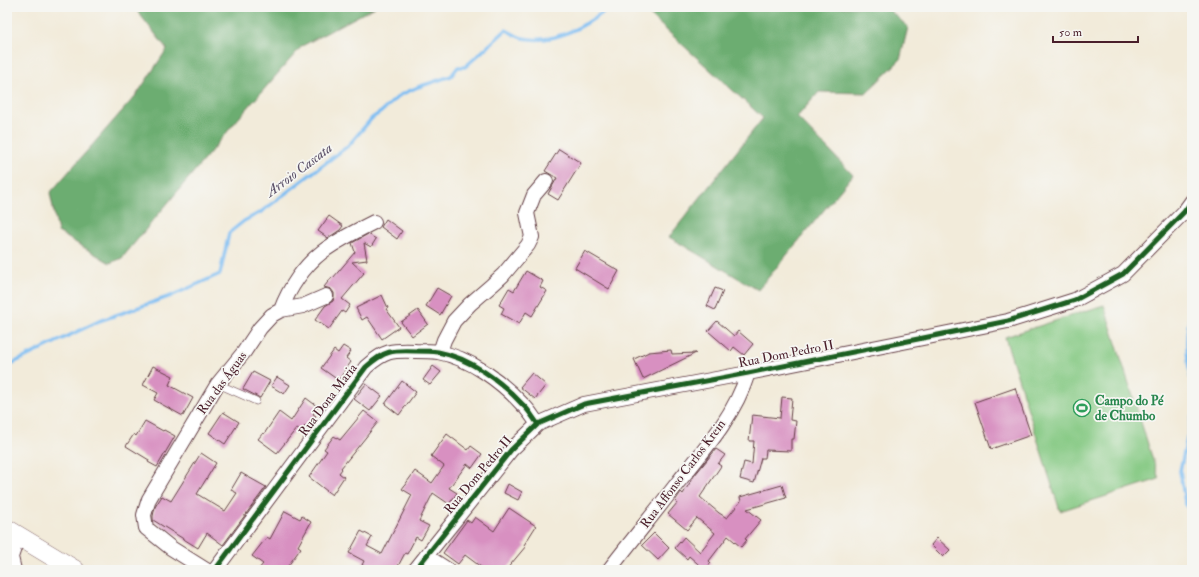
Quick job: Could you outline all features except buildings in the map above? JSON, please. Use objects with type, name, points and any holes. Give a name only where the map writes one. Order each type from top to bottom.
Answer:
[{"type":"main road","points":[[13,533],[75,570]]},
{"type":"street","points":[[440,352],[444,340],[454,321],[470,304],[503,275],[528,244],[532,237],[527,218],[528,209],[534,195],[546,181]]},
{"type":"street","name":"Rua Dom Pedro II","points":[[415,570],[511,450],[538,424],[584,404],[1008,321],[1075,300],[1123,274],[1184,212],[1192,201]]},
{"type":"street","points":[[281,310],[293,284],[321,252],[350,234],[374,222]]},
{"type":"street","name":"Rua das Águas","points":[[206,570],[171,548],[146,528],[144,515],[149,499],[218,384],[244,352],[260,328],[272,315],[281,310],[303,306],[326,296]]},
{"type":"street","name":"Rua Dona Maria","points":[[215,570],[366,367],[378,356],[390,351],[401,350],[440,352],[464,360],[506,388],[524,406],[538,424]]},
{"type":"street","name":"Rua Affonso Carlos Krein","points":[[609,570],[713,439],[735,404],[748,373]]},
{"type":"street","points":[[13,533],[11,557],[14,570]]},
{"type":"street","points":[[426,556],[448,570]]},
{"type":"lane","points":[[218,384],[256,401]]},
{"type":"green space","points":[[134,7],[375,7],[302,46],[238,119],[122,258],[110,263],[58,232],[50,193],[137,94],[167,49]]},
{"type":"green space","points":[[641,7],[886,7],[908,27],[900,60],[866,93],[819,92],[797,117],[853,175],[758,290],[669,237],[763,118]]},
{"type":"green space","name":"Campo do Pé de Chumbo","points":[[1104,305],[1159,479],[1060,511],[1005,337]]},
{"type":"waterway","name":"Arroio Cascata","points":[[7,366],[99,321],[171,296],[220,274],[229,233],[244,221],[261,212],[349,145],[372,118],[400,95],[418,87],[451,76],[458,67],[465,67],[506,30],[523,38],[546,39],[581,27],[610,7]]},
{"type":"waterway","points":[[1192,310],[1189,319],[1187,339],[1192,387]]},
{"type":"waterway","points":[[1192,417],[1180,471],[1185,502],[1192,516]]},
{"type":"cycle path","points":[[415,570],[511,450],[538,424],[584,404],[1008,321],[1075,300],[1123,274],[1184,212],[1192,201]]},
{"type":"cycle path","points":[[215,570],[366,367],[384,354],[395,351],[433,351],[462,359],[495,379],[505,387],[525,407],[538,424]]},
{"type":"place","name":"Campo do Pé de Chumbo","points":[[1082,408]]}]
